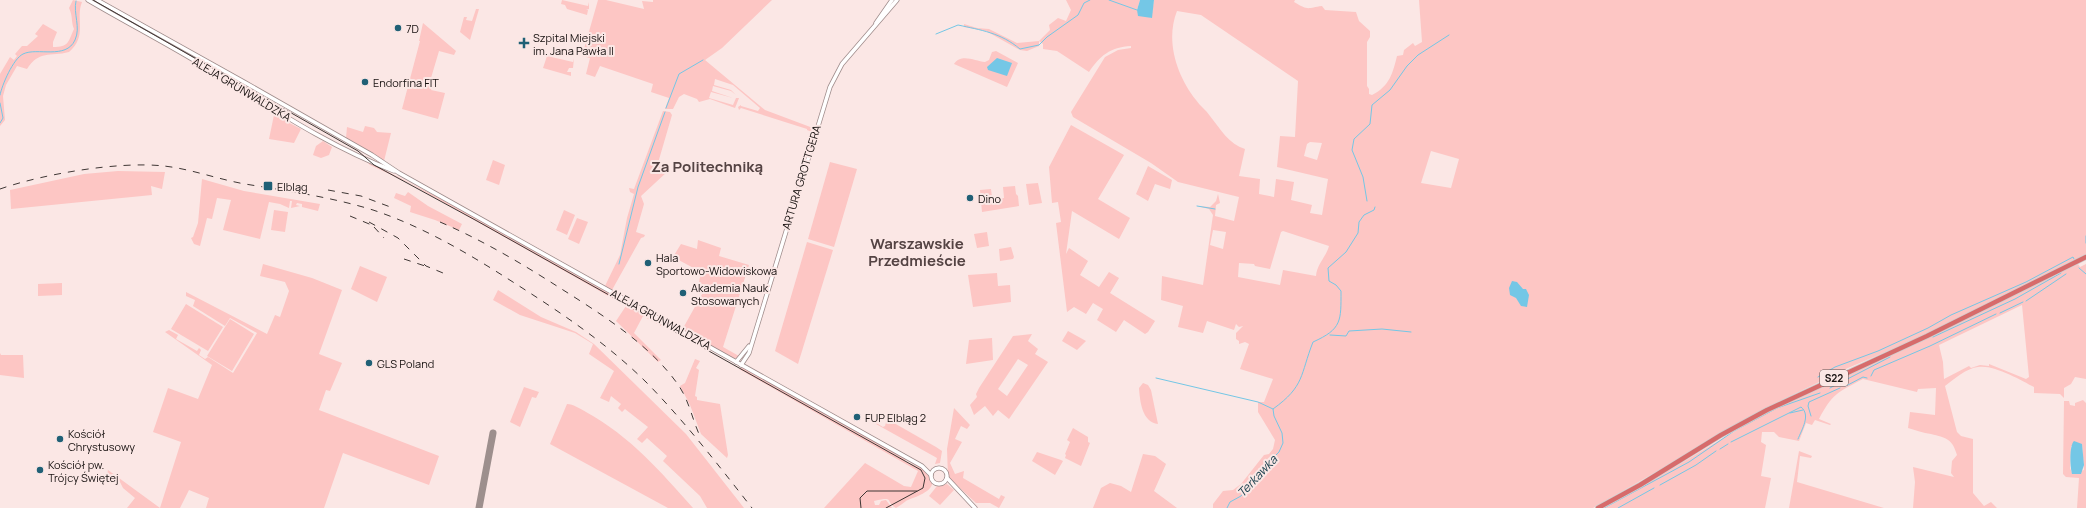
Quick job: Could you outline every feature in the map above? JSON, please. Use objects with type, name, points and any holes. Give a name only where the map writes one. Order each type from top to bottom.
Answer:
[{"type":"highway","name":"S22","points":[[1598,508],[1640,485],[1721,435],[1767,410],[1932,334],[2086,258]]},
{"type":"main road","name":"ALEJA GRUNWALDZKA","points":[[88,0],[306,127],[368,160],[399,173]]},
{"type":"main road","name":"ALEJA GRUNWALDZKA","points":[[97,0],[244,82],[378,159],[399,173],[922,466],[934,470]]},
{"type":"main road","name":"ARTURA GROTTGERA","points":[[876,24],[892,0]]},
{"type":"main road","name":"ARTURA GROTTGERA","points":[[741,365],[748,356],[830,87],[840,67],[897,0]]},
{"type":"main road","name":"ARTURA GROTTGERA","points":[[736,362],[751,343]]},
{"type":"main road","name":"ALEJA GRUNWALDZKA","points":[[922,466],[931,475]]},
{"type":"main road","points":[[945,480],[939,484],[934,482],[931,475],[934,470],[939,468],[944,470],[945,480],[955,487],[975,508]]},
{"type":"shaded area","points":[[73,0],[82,2],[80,8],[80,34],[75,46],[69,52],[45,55],[36,59],[27,69],[17,66],[6,85],[3,96],[5,120],[0,126],[0,74],[10,57],[14,60],[17,56],[15,54],[22,46],[27,46],[38,36],[35,34],[43,24],[57,32],[53,42],[53,47],[62,46],[67,43],[74,29],[69,8]]},
{"type":"shaded area","points":[[562,0],[588,6],[589,2],[589,9],[586,10],[588,10],[587,15],[567,9],[565,5],[561,4]]},
{"type":"shaded area","points":[[598,0],[606,0],[644,9],[642,1],[653,2],[653,0],[772,0],[722,48],[705,60],[765,110],[813,128],[812,132],[807,129],[741,108],[739,110],[738,107],[741,105],[758,111],[760,108],[733,85],[715,79],[714,85],[731,90],[736,95],[731,91],[713,86],[712,91],[733,98],[711,92],[709,98],[733,105],[736,98],[739,98],[735,108],[710,99],[699,102],[697,99],[684,94],[679,97],[673,109],[665,109],[669,98],[651,92],[653,84],[600,66],[595,77],[586,74],[590,58],[582,56]]},
{"type":"shaded area","points":[[1066,0],[1140,0],[1137,10],[1151,18],[1154,0],[1295,0],[1294,2],[1305,8],[1322,6],[1325,10],[1356,12],[1359,21],[1370,31],[1370,37],[1367,42],[1367,86],[1369,89],[1369,94],[1372,95],[1387,83],[1392,73],[1397,56],[1403,55],[1404,50],[1413,43],[1415,46],[1422,42],[1419,0],[2086,0],[2086,255],[1907,343],[1848,368],[1780,401],[1593,508],[1213,508],[1213,504],[1223,491],[1233,490],[1241,484],[1264,455],[1269,454],[1273,449],[1275,440],[1258,412],[1258,402],[1264,402],[1273,379],[1240,369],[1249,344],[1245,342],[1239,344],[1239,341],[1236,339],[1236,333],[1243,326],[1239,327],[1236,324],[1234,330],[1207,321],[1203,333],[1178,327],[1183,306],[1161,300],[1162,276],[1203,285],[1213,215],[1209,209],[1197,206],[1210,207],[1216,201],[1218,194],[1220,203],[1216,205],[1215,216],[1234,221],[1239,197],[1178,182],[1151,163],[1073,117],[1071,112],[1105,57],[1118,50],[1131,48],[1131,46],[1117,48],[1106,53],[1097,61],[1089,72],[1057,51],[1043,49],[1043,44],[1039,41],[1050,30],[1049,25],[1058,18],[1066,21],[1071,10]],"holes":[[[1177,11],[1201,15],[1298,81],[1295,137],[1280,136],[1277,167],[1328,179],[1322,215],[1310,213],[1312,205],[1291,200],[1294,182],[1276,179],[1274,197],[1259,194],[1260,179],[1239,176],[1245,149],[1234,144],[1226,136],[1189,91],[1178,69],[1175,58],[1172,34]],[[1310,142],[1322,143],[1317,160],[1304,156],[1307,144]],[[1431,151],[1459,159],[1451,188],[1421,183]],[[1213,230],[1226,232],[1223,249],[1210,245]],[[1283,231],[1329,246],[1318,268],[1316,276],[1283,270],[1280,285],[1238,277],[1239,263],[1254,264],[1255,266],[1270,269],[1281,232]]]},
{"type":"shaded area","points":[[476,9],[479,9],[470,40],[460,32],[464,17],[467,17],[466,20],[472,21]]},
{"type":"shaded area","points":[[423,23],[456,51],[454,55],[439,51],[431,78],[434,79],[431,90],[445,93],[438,119],[402,109],[420,41]]},
{"type":"shaded area","points":[[964,24],[977,28],[989,29],[1017,43],[1039,41],[1039,46],[1027,51],[1020,50],[986,31],[964,27]]},
{"type":"shaded area","points":[[996,51],[1018,63],[1007,87],[954,64],[960,59],[964,58],[985,62],[989,60],[992,52]]},
{"type":"shaded area","points":[[547,56],[573,62],[574,58],[573,68],[569,68],[567,72],[571,72],[571,76],[543,68]]},
{"type":"shaded area","points":[[663,111],[670,112],[672,115],[658,163],[667,166],[668,171],[641,196],[644,204],[636,232],[645,235],[641,238],[612,290],[605,286],[620,255],[627,218],[634,194],[630,192],[629,188],[634,189]]},
{"type":"shaded area","points":[[274,115],[301,129],[294,143],[269,139]]},
{"type":"shaded area","points":[[1071,125],[1124,155],[1098,199],[1130,218],[1119,239],[1072,211],[1066,254],[1069,248],[1088,261],[1080,275],[1099,287],[1109,272],[1119,278],[1110,293],[1155,321],[1145,334],[1124,320],[1116,332],[1097,320],[1103,309],[1093,303],[1086,314],[1074,307],[1067,312],[1056,223],[1061,222],[1058,202],[1052,203],[1049,167]]},
{"type":"shaded area","points":[[365,126],[374,128],[377,132],[391,133],[384,161],[346,138],[347,127],[363,132]]},
{"type":"shaded area","points":[[323,141],[332,147],[329,155],[321,158],[313,155],[316,146]]},
{"type":"shaded area","points":[[365,160],[439,198],[662,323],[661,326],[643,316],[634,333],[661,360],[658,362],[616,321],[626,306],[411,184],[370,165]]},
{"type":"shaded area","points":[[493,160],[505,165],[499,185],[486,180]]},
{"type":"shaded area","points":[[830,162],[857,169],[834,247],[808,239]]},
{"type":"shaded area","points":[[1148,166],[1172,180],[1170,189],[1155,184],[1148,201],[1136,194]]},
{"type":"shaded area","points":[[118,171],[165,172],[162,189],[151,186],[152,195],[11,209],[10,190],[84,174]]},
{"type":"shaded area","points":[[202,179],[244,191],[320,204],[318,211],[302,207],[302,204],[297,203],[296,205],[300,206],[291,208],[292,201],[290,201],[289,208],[280,204],[269,202],[260,239],[223,230],[231,200],[217,198],[212,219],[207,218],[200,246],[194,244],[191,238],[193,237],[198,223]]},
{"type":"shaded area","points":[[1038,183],[1042,203],[1029,205],[1026,184]]},
{"type":"shaded area","points":[[1015,186],[1019,206],[982,212],[980,190],[991,189],[992,197],[995,199],[1004,198],[1003,187]]},
{"type":"shaded area","points":[[408,192],[428,206],[462,224],[459,230],[410,212],[411,206],[394,198],[396,193],[405,196]]},
{"type":"shaded area","points":[[274,210],[288,212],[285,232],[271,230]]},
{"type":"shaded area","points":[[564,210],[575,215],[567,235],[556,230]]},
{"type":"shaded area","points":[[577,218],[588,222],[579,244],[568,239]]},
{"type":"shaded area","points":[[987,232],[989,246],[977,248],[974,234]]},
{"type":"shaded area","points":[[698,240],[721,248],[719,256],[749,265],[723,347],[739,356],[737,358],[733,358],[682,330],[706,287],[699,282],[701,272],[673,257],[681,244],[697,249]]},
{"type":"shaded area","points":[[807,242],[833,250],[798,364],[775,351]]},
{"type":"shaded area","points":[[1011,247],[1014,257],[1013,259],[1000,261],[999,249]]},
{"type":"shaded area","points":[[263,264],[312,278],[342,290],[319,354],[342,363],[330,391],[326,390],[319,410],[439,456],[429,485],[343,453],[324,508],[206,508],[209,498],[189,490],[180,508],[160,508],[181,442],[153,432],[168,388],[198,399],[212,365],[165,332],[169,330],[178,335],[176,339],[197,351],[199,348],[201,350],[199,355],[205,359],[208,357],[233,373],[257,333],[230,318],[225,326],[193,306],[195,300],[186,296],[186,292],[267,334],[275,315],[280,317],[289,291],[285,282],[260,276]]},
{"type":"shaded area","points":[[2078,264],[2080,267],[2086,264],[2086,379],[2075,377],[2071,384],[2064,388],[2064,398],[2060,394],[2034,393],[2034,387],[2022,380],[1999,370],[1984,367],[1969,369],[1945,386],[1957,432],[1961,436],[1973,439],[1973,493],[1984,506],[1991,502],[1997,508],[1913,508],[1915,482],[1913,467],[1954,477],[1951,473],[1952,461],[1957,455],[1951,442],[1941,437],[1908,428],[1910,412],[1935,415],[1936,388],[1918,389],[1917,392],[1863,379],[1836,394],[1828,404],[1819,419],[1831,424],[1830,425],[1815,420],[1812,425],[1806,423],[1799,441],[1779,437],[1774,432],[1762,432],[1761,442],[1766,445],[1761,476],[1771,478],[1765,508],[1602,508],[1634,491],[1764,414]],"holes":[[[2022,305],[2029,377],[2026,379],[1989,364],[1989,366],[1980,365],[1971,368],[1969,366],[1944,379],[1943,362],[1939,345]]]},
{"type":"shaded area","points":[[360,266],[387,277],[377,302],[351,289]]},
{"type":"shaded area","points":[[997,273],[998,286],[1010,285],[1011,302],[973,307],[968,275]]},
{"type":"shaded area","points":[[62,283],[62,295],[38,296],[38,284]]},
{"type":"shaded area","points":[[498,290],[541,317],[576,332],[594,344],[686,434],[744,508],[707,508],[700,496],[663,461],[667,456],[647,438],[642,443],[637,439],[648,427],[625,409],[622,412],[618,408],[621,404],[611,396],[609,402],[600,398],[614,371],[589,354],[593,344],[575,333],[520,315],[493,300]]},
{"type":"shaded area","points":[[186,304],[223,327],[208,351],[171,329]]},
{"type":"shaded area","points":[[230,319],[254,334],[232,371],[207,356]]},
{"type":"shaded area","points":[[1068,331],[1086,341],[1077,350],[1062,341]]},
{"type":"shaded area","points":[[1032,334],[1028,341],[1038,349],[1035,354],[1048,362],[1009,419],[998,410],[993,416],[985,406],[974,415],[970,405],[977,397],[976,394],[979,388],[1013,336]],"holes":[[[1018,359],[1028,365],[1007,396],[998,389]]]},
{"type":"shaded area","points":[[992,338],[993,360],[966,364],[969,340]]},
{"type":"shaded area","points":[[0,353],[1,355],[23,355],[24,378],[0,375]]},
{"type":"shaded area","points":[[695,359],[700,361],[696,368],[699,370],[695,396],[697,397],[697,400],[720,404],[728,455],[727,458],[701,434],[690,405],[680,386],[685,383]]},
{"type":"shaded area","points":[[743,368],[906,459],[905,461],[924,469],[927,471],[932,480],[932,485],[924,493],[906,501],[896,508],[889,500],[885,499],[874,501],[875,505],[879,505],[881,501],[886,500],[892,508],[824,508],[865,463],[904,486],[911,487],[918,471],[739,369]]},
{"type":"shaded area","points":[[1143,383],[1148,385],[1151,390],[1158,424],[1148,420],[1141,405],[1139,388]]},
{"type":"shaded area","points":[[524,387],[539,392],[536,398],[532,397],[520,427],[510,422]]},
{"type":"shaded area","points":[[2083,400],[2086,403],[2086,508],[2077,508],[2079,478],[2066,477],[2063,474],[2064,401],[2069,401],[2070,405],[2075,406],[2075,403]],"holes":[[[2082,444],[2084,470],[2072,473],[2070,468],[2071,446]]]},
{"type":"shaded area","points":[[567,404],[577,407],[617,432],[657,468],[693,508],[668,508],[550,444]]},
{"type":"shaded area","points":[[954,408],[970,425],[967,429],[961,426],[955,439],[962,442],[950,463],[955,474],[964,471],[963,478],[999,499],[1001,495],[1005,497],[999,508],[990,503],[976,503],[948,477],[947,449]]},
{"type":"shaded area","points":[[868,415],[868,418],[883,427],[885,426],[887,419],[942,451],[940,463],[935,464],[937,458],[867,419]]},
{"type":"shaded area","points":[[1073,428],[1088,437],[1088,442],[1090,443],[1081,466],[1065,458],[1070,442],[1067,440]]},
{"type":"shaded area","points":[[1799,451],[1812,456],[1811,458],[1800,456],[1797,482],[1884,508],[1789,508]]},
{"type":"shaded area","points":[[1037,452],[1063,461],[1055,475],[1032,461]]},
{"type":"shaded area","points":[[1143,454],[1155,456],[1166,464],[1154,491],[1177,508],[1093,508],[1101,488],[1110,483],[1121,486],[1131,492]]},
{"type":"shaded area","points":[[108,469],[160,508],[127,508],[135,498],[123,488],[118,478],[107,478]]},
{"type":"shaded area","points":[[947,484],[954,490],[940,505],[929,496],[937,486]]},
{"type":"water","points":[[1140,0],[1154,0],[1152,18],[1138,16],[1137,10]]},
{"type":"water","points":[[997,58],[1012,63],[1007,76],[988,70],[987,67]]},
{"type":"water","points":[[1512,281],[1517,282],[1523,289],[1526,289],[1529,295],[1527,307],[1521,306],[1516,298],[1510,295],[1509,288]]},
{"type":"water","points":[[2074,441],[2082,444],[2084,465],[2081,474],[2072,474],[2071,471],[2071,447]]},
{"type":"waterway","points":[[936,34],[958,25],[983,31],[1006,39],[1020,49],[1039,45],[1047,37],[1078,15],[1084,3],[1090,0]]},
{"type":"waterway","points":[[1109,0],[1137,10]]},
{"type":"waterway","points":[[0,95],[3,85],[15,61],[23,54],[29,52],[51,52],[65,50],[71,46],[77,35],[75,11],[76,1]]},
{"type":"waterway","name":"Terkawka","points":[[1367,201],[1363,177],[1352,150],[1354,139],[1370,124],[1372,105],[1390,90],[1407,66],[1418,55],[1449,35]]},
{"type":"waterway","points":[[666,108],[679,74],[703,60]]},
{"type":"waterway","points":[[0,103],[3,118],[0,123]]},
{"type":"waterway","points":[[619,264],[638,187],[665,112]]},
{"type":"waterway","points":[[1197,206],[1215,209]]},
{"type":"waterway","name":"Terkawka","points":[[1227,508],[1230,502],[1241,496],[1263,468],[1279,452],[1283,443],[1282,433],[1274,416],[1273,409],[1283,401],[1296,386],[1303,372],[1313,342],[1330,333],[1335,328],[1340,317],[1341,291],[1336,285],[1329,281],[1328,268],[1346,252],[1358,233],[1359,222],[1364,215],[1374,210],[1375,207]]},
{"type":"waterway","points":[[2086,236],[2086,243]]},
{"type":"waterway","points":[[1818,377],[1835,367],[1878,351],[1928,328],[1951,315],[2026,282],[2073,257],[2074,259]]},
{"type":"waterway","points":[[2079,268],[2086,274]]},
{"type":"waterway","points":[[1933,337],[2015,299],[2061,273]]},
{"type":"waterway","points":[[2026,301],[2066,274]]},
{"type":"waterway","points":[[2000,313],[2023,302]]},
{"type":"waterway","points":[[1871,376],[1874,370],[1930,346],[1996,314]]},
{"type":"waterway","points":[[1330,335],[1346,336],[1349,331],[1382,329],[1411,332]]},
{"type":"waterway","points":[[1830,388],[1890,357]]},
{"type":"waterway","points":[[1846,386],[1863,377],[1867,378]]},
{"type":"waterway","points":[[1156,378],[1258,402],[1273,409]]},
{"type":"waterway","points":[[1811,416],[1808,406],[1809,402],[1840,388]]},
{"type":"waterway","points":[[1604,508],[1689,462],[1734,431],[1777,408],[1820,393]]},
{"type":"waterway","points":[[1731,442],[1801,407],[1804,410],[1806,418],[1798,439]]},
{"type":"waterway","points":[[1790,413],[1803,410]]},
{"type":"waterway","points":[[1720,449],[1728,444]]},
{"type":"waterway","points":[[1660,485],[1696,465],[1716,451]]},
{"type":"waterway","points":[[1618,508],[1654,488]]},
{"type":"taxiway","points":[[479,508],[493,433]]},
{"type":"tram line","points":[[93,0],[358,151],[374,165],[477,221],[921,470],[925,478],[923,488],[886,508]]},
{"type":"tram line","points":[[861,508],[860,498],[867,491],[917,491]]},
{"type":"railway","points":[[0,189],[37,178],[81,170],[125,165],[164,166],[184,169],[224,180],[341,201],[373,210],[411,225],[447,242],[534,295],[618,356],[648,384],[676,414],[752,508]]},
{"type":"railway","points":[[328,190],[361,196],[393,208]]},
{"type":"railway","points":[[350,216],[374,226]]},
{"type":"railway","points":[[369,222],[398,238],[426,266],[443,273]]},
{"type":"railway","points":[[440,222],[486,244],[531,270],[592,309],[640,344],[668,371],[679,386],[688,404],[699,434]]},
{"type":"railway","points":[[374,227],[384,238]]},
{"type":"railway","points":[[404,259],[425,266]]},
{"type":"place","name":"7D","points":[[398,28]]},
{"type":"place","name":"Szpital Miejski im. Jana Pawła II","points":[[524,43]]},
{"type":"place","name":"Endorfina FIT","points":[[365,82]]},
{"type":"place","name":"Elbląg","points":[[268,186]]},
{"type":"place","name":"Dino","points":[[970,198]]},
{"type":"place","name":"Hala Sportowo-Widowiskowa","points":[[648,263]]},
{"type":"place","name":"Akademia Nauk Stosowanych","points":[[683,293]]},
{"type":"place","name":"GLS Poland","points":[[369,363]]},
{"type":"place","name":"FUP Elbląg 2","points":[[857,417]]},
{"type":"place","name":"Kościół Chrystusowy","points":[[60,439]]},
{"type":"place","name":"Kościół pw. Trójcy Świętej","points":[[40,470]]},
{"type":"district","name":"Za Politechniką","points":[[707,166]]},
{"type":"district","name":"Warszawskie Przedmieście","points":[[917,252]]}]
